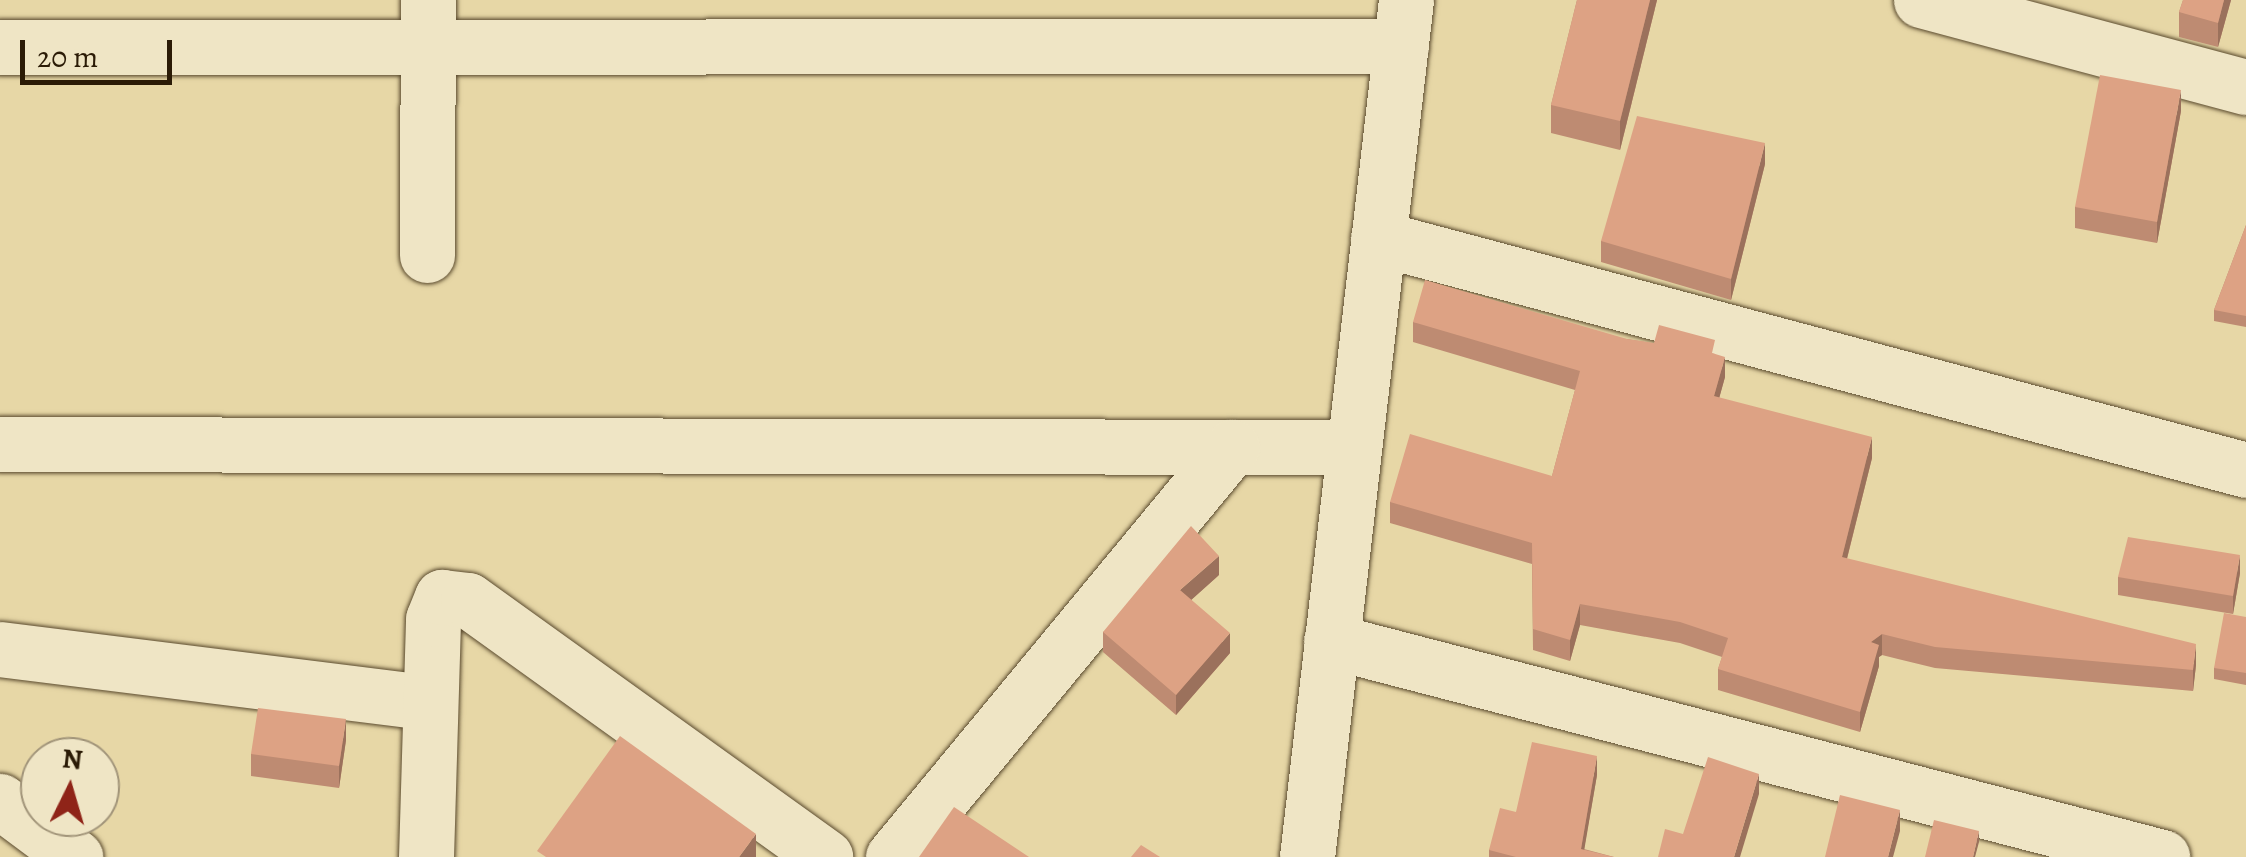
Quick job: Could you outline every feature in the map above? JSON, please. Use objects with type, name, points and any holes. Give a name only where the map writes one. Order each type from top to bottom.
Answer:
[{"type":"street","points":[[1920,0],[2246,87]]},
{"type":"street","points":[[426,255],[427,23]]},
{"type":"street","points":[[0,47],[427,23],[1403,23],[1307,857]]},
{"type":"street","points":[[1378,238],[2246,470]]},
{"type":"street","points":[[0,444],[1354,447]]},
{"type":"street","points":[[893,857],[1232,447]]},
{"type":"street","points":[[426,857],[433,618],[442,596],[468,600],[824,857]]},
{"type":"street","points":[[1331,642],[2162,857]]},
{"type":"street","points":[[0,649],[428,702]]},
{"type":"street","points":[[0,801],[74,857]]},
{"type":"building","points":[[1577,0],[1650,0],[1620,121],[1551,105]]},
{"type":"building","points":[[2183,0],[2224,0],[2218,23],[2179,12]]},
{"type":"building","points":[[2100,75],[2181,90],[2157,222],[2075,207]]},
{"type":"building","points":[[1637,116],[1765,143],[1731,279],[1601,241]]},
{"type":"building","points":[[2246,225],[2246,316],[2214,310]]},
{"type":"building","points":[[1425,280],[1627,339],[1654,343],[1659,325],[1715,340],[1712,353],[1725,357],[1714,396],[1872,437],[1842,557],[2196,644],[2193,670],[1935,647],[1882,634],[1871,642],[1879,645],[1860,712],[1718,669],[1728,638],[1680,622],[1580,604],[1570,640],[1533,629],[1532,543],[1390,502],[1410,434],[1552,476],[1580,371],[1413,322]]},
{"type":"building","points":[[1191,526],[1219,556],[1180,590],[1230,633],[1176,695],[1103,632]]},
{"type":"building","points":[[2128,537],[2240,555],[2233,596],[2118,577]]},
{"type":"building","points":[[2224,613],[2246,617],[2246,673],[2214,668]]},
{"type":"building","points":[[258,708],[346,719],[339,766],[251,754]]},
{"type":"building","points":[[620,736],[756,834],[739,857],[546,857],[537,851]]},
{"type":"building","points":[[1532,742],[1597,756],[1581,849],[1614,857],[1516,857],[1489,850],[1500,808],[1516,812]]},
{"type":"building","points":[[1708,757],[1759,774],[1734,857],[1658,857],[1665,829],[1683,834]]},
{"type":"building","points":[[1840,795],[1900,810],[1888,857],[1825,857]]},
{"type":"building","points":[[954,807],[1029,857],[919,857]]},
{"type":"building","points":[[1934,820],[1979,831],[1973,857],[1925,857]]},
{"type":"building","points":[[1141,845],[1160,857],[1131,857]]}]
